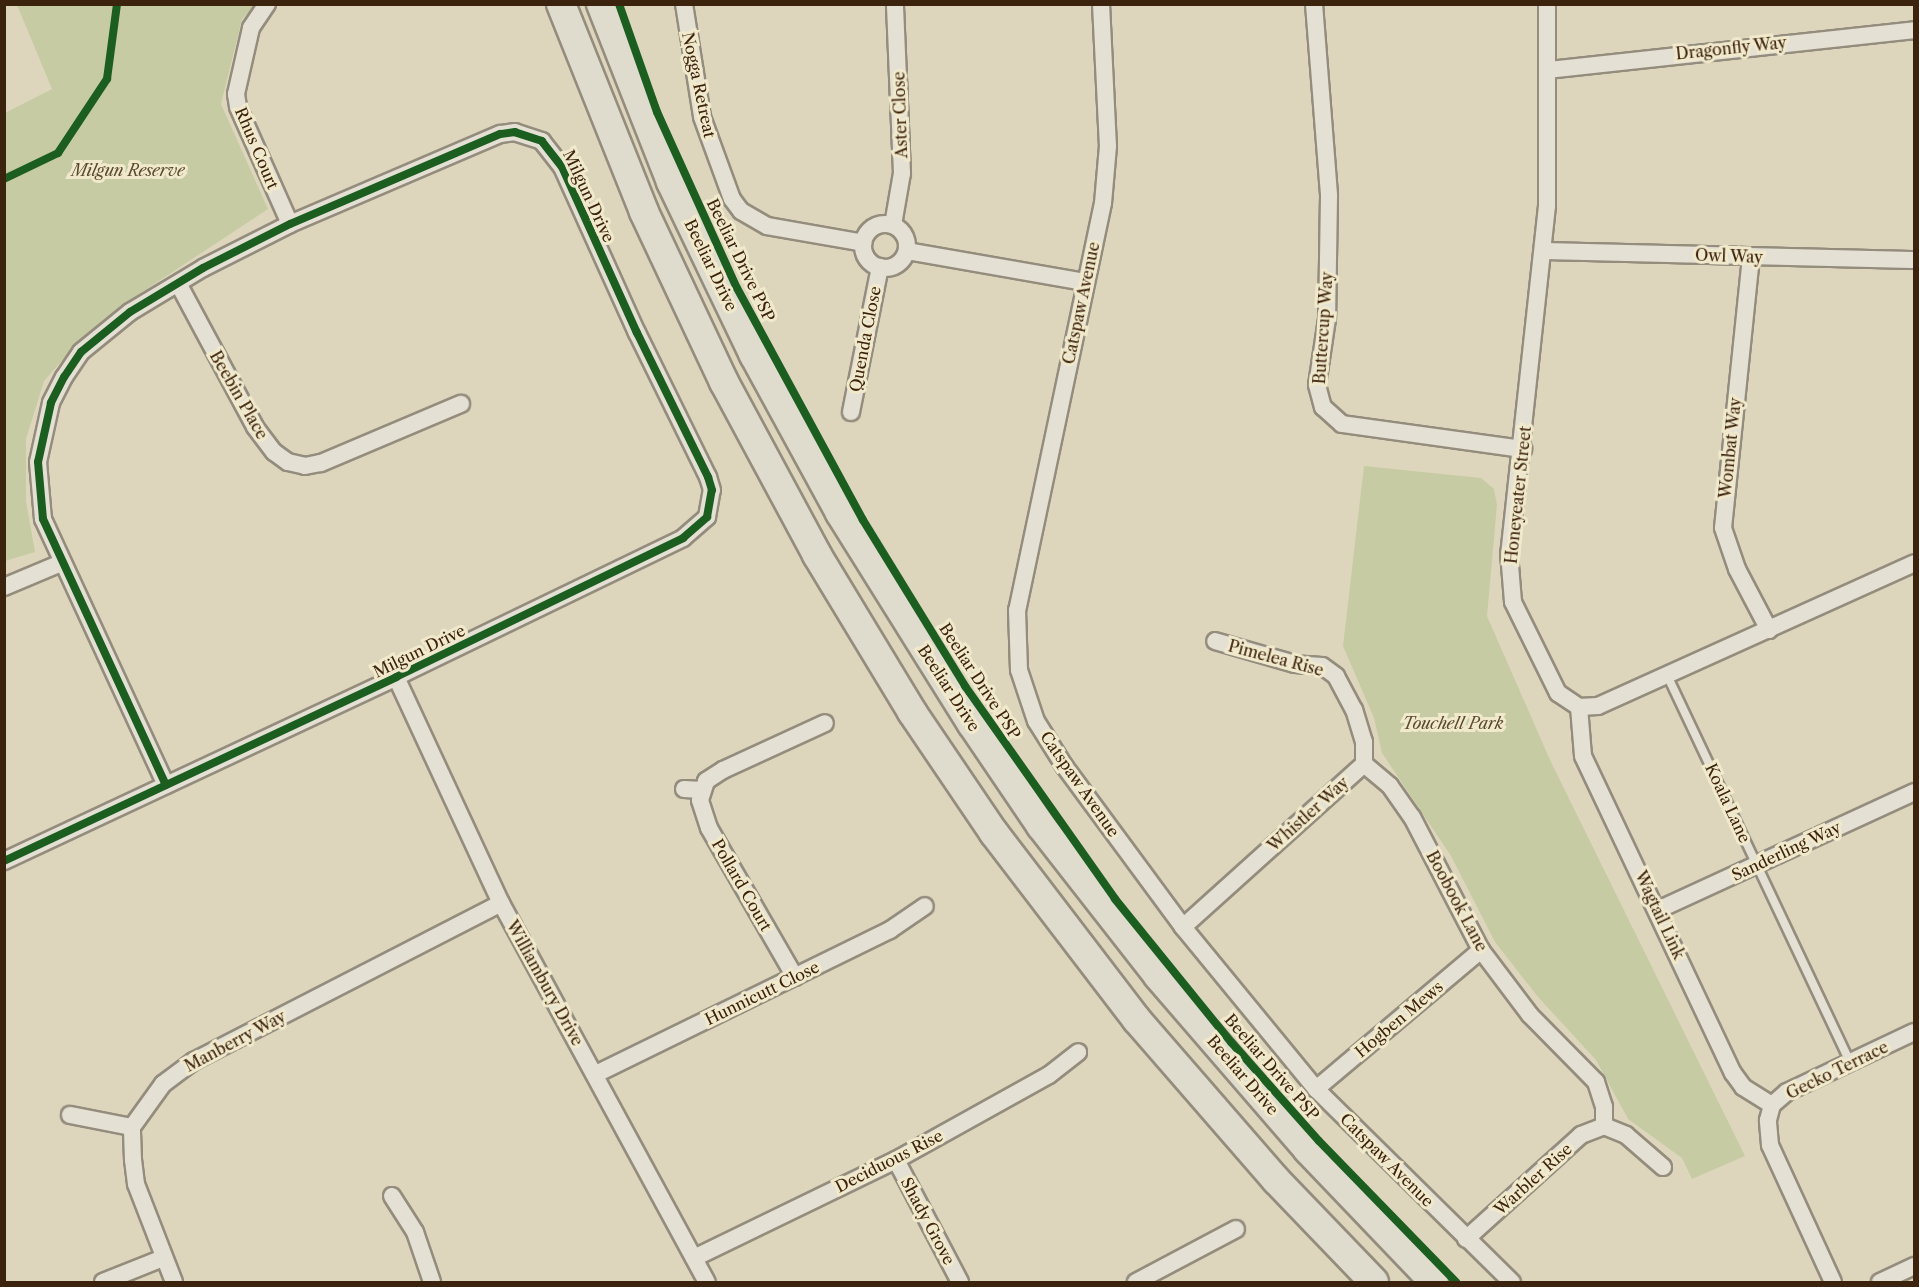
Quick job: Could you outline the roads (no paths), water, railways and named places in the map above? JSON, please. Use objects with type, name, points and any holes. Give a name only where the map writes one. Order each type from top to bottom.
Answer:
[{"type":"highway","points":[[561,4],[644,212],[724,382],[817,555],[912,712],[994,833],[1137,1020],[1276,1180],[1374,1282]]},
{"type":"highway","name":"Beeliar Drive","points":[[601,4],[671,182],[754,355],[840,513],[966,714],[1041,826],[1158,976],[1308,1150],[1434,1282]]},
{"type":"street","name":"Rhus Court","points":[[267,4],[251,28],[236,94],[238,107],[290,224]]},
{"type":"street","name":"Nogga Retreat","points":[[684,4],[702,117],[732,199],[741,211],[767,226],[864,243]]},
{"type":"street","name":"Aster Close","points":[[893,225],[902,173],[895,4]]},
{"type":"street","name":"Catspaw Avenue","points":[[1101,4],[1108,146],[1103,203],[1017,610],[1019,670],[1036,721],[1059,758],[1183,927],[1316,1089],[1512,1282]]},
{"type":"street","name":"Buttercup Way","points":[[1314,4],[1329,196],[1327,319],[1317,385],[1323,407],[1342,424],[1523,449]]},
{"type":"street","name":"Honeyeater Street","points":[[1547,4],[1548,70],[1543,251],[1523,449],[1509,553],[1513,602],[1558,693],[1579,707]]},
{"type":"street","name":"Dragonfly Way","points":[[1548,70],[1914,30]]},
{"type":"street","name":"Milgun Drive","points":[[4,861],[166,785],[396,677],[683,538],[707,517],[712,490],[562,167],[542,141],[514,132],[500,134],[290,224],[204,268],[179,285],[130,312],[100,334],[75,360],[51,404],[38,462],[38,491],[43,519],[61,563],[166,785]]},
{"type":"street","points":[[893,225],[906,238],[907,251],[893,267],[880,267],[867,258],[864,243],[871,230],[893,225]]},
{"type":"street","points":[[907,251],[1085,282]]},
{"type":"street","name":"Owl Way","points":[[1543,251],[1914,260]]},
{"type":"street","name":"Wombat Way","points":[[1751,257],[1723,528],[1737,569],[1769,630]]},
{"type":"street","name":"Quenda Close","points":[[851,412],[880,267]]},
{"type":"street","name":"Beebin Place","points":[[179,285],[255,427],[274,452],[288,462],[305,466],[321,463],[461,404]]},
{"type":"street","points":[[4,587],[61,563]]},
{"type":"street","points":[[1579,707],[1598,706],[1914,563]]},
{"type":"street","name":"Pimelea Rise","points":[[1215,641],[1295,664],[1322,666],[1336,676]]},
{"type":"street","name":"Whistler Way","points":[[1183,927],[1364,764],[1364,742],[1354,710],[1336,676]]},
{"type":"street","name":"Williambury Drive","points":[[396,677],[501,903],[596,1074],[707,1282]]},
{"type":"street","name":"Wagtail Link","points":[[1579,707],[1583,756],[1658,910],[1733,1073],[1743,1087],[1772,1105]]},
{"type":"street","points":[[684,789],[702,790],[706,781],[723,770],[825,723]]},
{"type":"street","name":"Boobook Lane","points":[[1364,764],[1390,786],[1412,817],[1481,950],[1530,1015],[1596,1082],[1604,1107],[1604,1126]]},
{"type":"street","name":"Pollard Court","points":[[702,790],[702,812],[709,828],[795,977]]},
{"type":"street","name":"Sanderling Way","points":[[1658,910],[1914,792]]},
{"type":"street","name":"Manberry Way","points":[[132,1127],[163,1084],[194,1061],[501,903]]},
{"type":"street","name":"Hunnicutt Close","points":[[596,1074],[890,930],[925,906]]},
{"type":"street","name":"Hogben Mews","points":[[1316,1089],[1481,950]]},
{"type":"street","name":"Gecko Terrace","points":[[1833,1282],[1770,1145],[1768,1120],[1772,1105],[1787,1092],[1914,1032]]},
{"type":"street","name":"Deciduous Rise","points":[[694,1258],[896,1160],[1048,1075],[1078,1052]]},
{"type":"street","points":[[70,1115],[132,1127],[136,1184],[174,1282]]},
{"type":"street","points":[[1604,1126],[1626,1135],[1663,1167]]},
{"type":"street","name":"Warbler Rise","points":[[1466,1239],[1581,1135],[1604,1126]]},
{"type":"street","name":"Shady Grove","points":[[896,1160],[960,1282]]},
{"type":"street","points":[[392,1196],[415,1232],[432,1282]]},
{"type":"street","points":[[1136,1282],[1236,1229]]},
{"type":"street","points":[[103,1282],[163,1258]]},
{"type":"street","points":[[1880,1282],[1914,1266]]},
{"type":"lane","name":"Koala Lane","points":[[1667,675],[1850,1062]]},
{"type":"park label","name":"Milgun Reserve","points":[[128,170]]},
{"type":"park label","name":"Touchell Park","points":[[1453,723]]}]
